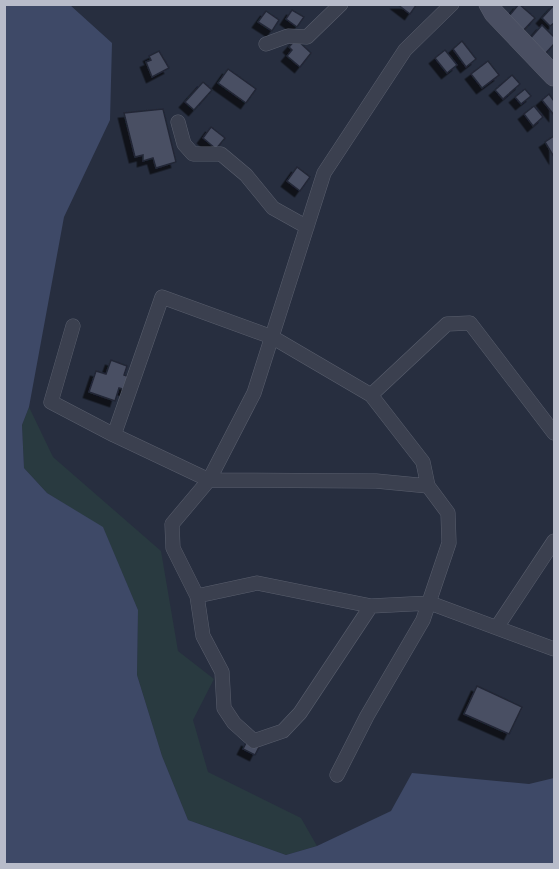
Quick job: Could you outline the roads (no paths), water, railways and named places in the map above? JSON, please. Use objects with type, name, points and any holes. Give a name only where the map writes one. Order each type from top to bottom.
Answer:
[{"type":"street","points":[[266,44],[288,36],[307,37],[341,4]]},
{"type":"street","points":[[371,606],[300,713],[283,731],[254,741],[234,723],[224,708],[222,672],[203,636],[197,596],[173,548],[172,524],[208,480],[255,393],[324,173],[405,51],[452,4]]},
{"type":"street","points":[[489,4],[494,13],[555,76]]},
{"type":"street","points":[[178,122],[184,144],[194,154],[221,154],[246,175],[273,208],[307,227]]},
{"type":"street","points":[[114,435],[162,297],[272,337],[371,395],[423,462],[428,486],[448,513],[449,543],[423,621],[337,775]]},
{"type":"street","points":[[371,395],[447,324],[470,323],[555,433]]},
{"type":"street","points":[[73,326],[51,402],[208,480],[376,481],[428,486]]},
{"type":"street","points":[[497,627],[555,542]]},
{"type":"street","points":[[197,596],[257,583],[371,606],[430,603],[555,649]]},
{"type":"water","points":[[5,4],[70,5],[112,43],[110,120],[64,217],[29,407],[22,425],[24,468],[47,493],[103,527],[138,610],[137,675],[162,756],[188,820],[286,855],[317,846],[391,811],[412,773],[529,784],[554,778],[554,864],[5,864]]}]
